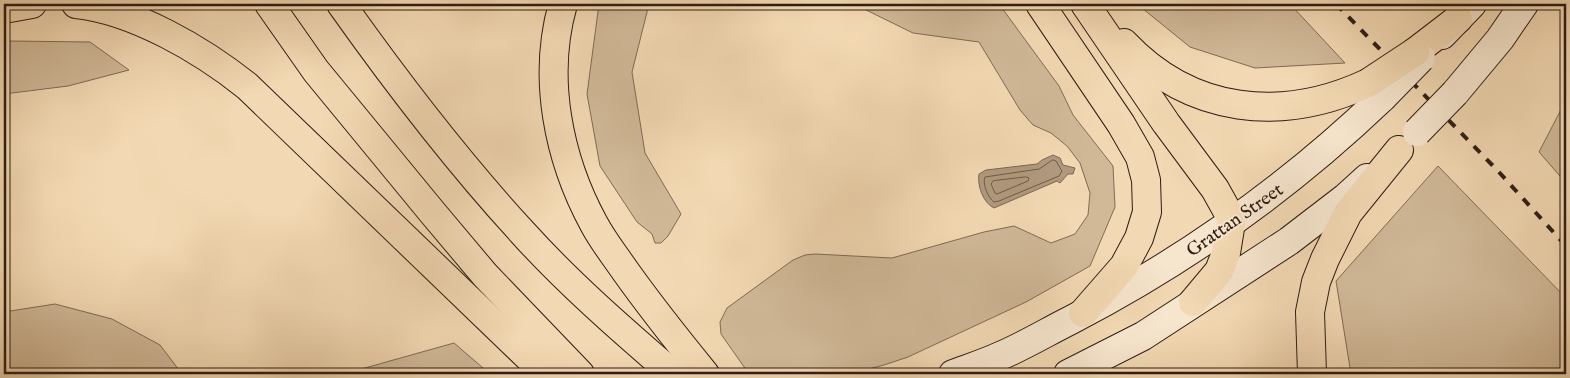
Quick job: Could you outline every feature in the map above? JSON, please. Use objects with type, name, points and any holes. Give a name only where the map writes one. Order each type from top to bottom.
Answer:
[{"type":"highway","points":[[4,9],[32,4]]},
{"type":"highway","points":[[76,4],[99,8],[151,27],[196,49],[248,86],[546,374]]},
{"type":"highway","points":[[269,4],[316,71],[432,212],[485,274],[580,374]]},
{"type":"highway","points":[[341,4],[384,64],[447,144],[522,233],[601,312],[673,374]]},
{"type":"highway","points":[[563,4],[556,35],[554,76],[558,120],[570,168],[595,225],[610,249],[652,309],[705,374]]},
{"type":"highway","points":[[1040,4],[1126,132],[1140,157],[1146,180],[1146,212],[1139,238],[1124,266],[1083,313]]},
{"type":"highway","points":[[1086,4],[1132,51],[1156,72],[1206,97],[1227,104],[1249,107],[1303,105],[1375,90],[1418,55],[1465,11]]},
{"type":"highway","points":[[1086,4],[1166,123],[1215,190],[1230,216],[1231,222],[1226,253],[1219,271],[1194,302]]},
{"type":"highway","points":[[1312,374],[1310,312],[1316,282],[1325,259],[1348,213],[1408,141]]},
{"type":"main road","points":[[1068,374],[1143,336],[1289,241],[1345,198],[1408,141],[1455,93],[1500,39],[1524,4]]},
{"type":"main road","name":"Grattan Street","points":[[953,374],[1000,356],[1121,294],[1203,243],[1274,192],[1326,150],[1375,90]]},
{"type":"shaded area","points":[[599,4],[649,4],[632,72],[645,153],[681,214],[668,236],[661,243],[655,243],[652,234],[637,222],[600,166],[587,94]]},
{"type":"shaded area","points":[[854,4],[999,4],[1059,86],[1073,115],[1113,166],[1115,207],[1090,266],[1026,302],[908,357],[850,374],[749,374],[721,334],[720,322],[727,308],[793,260],[805,255],[815,254],[892,258],[984,232],[1014,226],[1051,243],[1075,234],[1088,215],[1090,193],[1080,163],[1067,146],[1051,133],[1033,125],[1020,110],[979,42],[913,33]]},
{"type":"shaded area","points":[[1137,4],[1290,4],[1345,63],[1255,68],[1190,47]]},
{"type":"shaded area","points":[[11,41],[90,42],[129,70],[68,86],[4,94],[4,45]]},
{"type":"shaded area","points":[[1566,100],[1566,183],[1539,152]]},
{"type":"shaded area","points":[[1438,166],[1566,298],[1566,374],[1351,374],[1336,281]]},
{"type":"shaded area","points":[[55,304],[112,319],[160,345],[182,374],[4,374],[4,312]]},
{"type":"shaded area","points":[[454,343],[490,374],[332,374],[347,373]]},
{"type":"water","points":[[1053,155],[1060,158],[1063,165],[1075,168],[1073,174],[1068,174],[1060,183],[1057,181],[994,208],[984,198],[980,188],[979,174],[986,170],[1037,164]]},
{"type":"railway","points":[[1336,4],[1498,171],[1566,246]]}]
